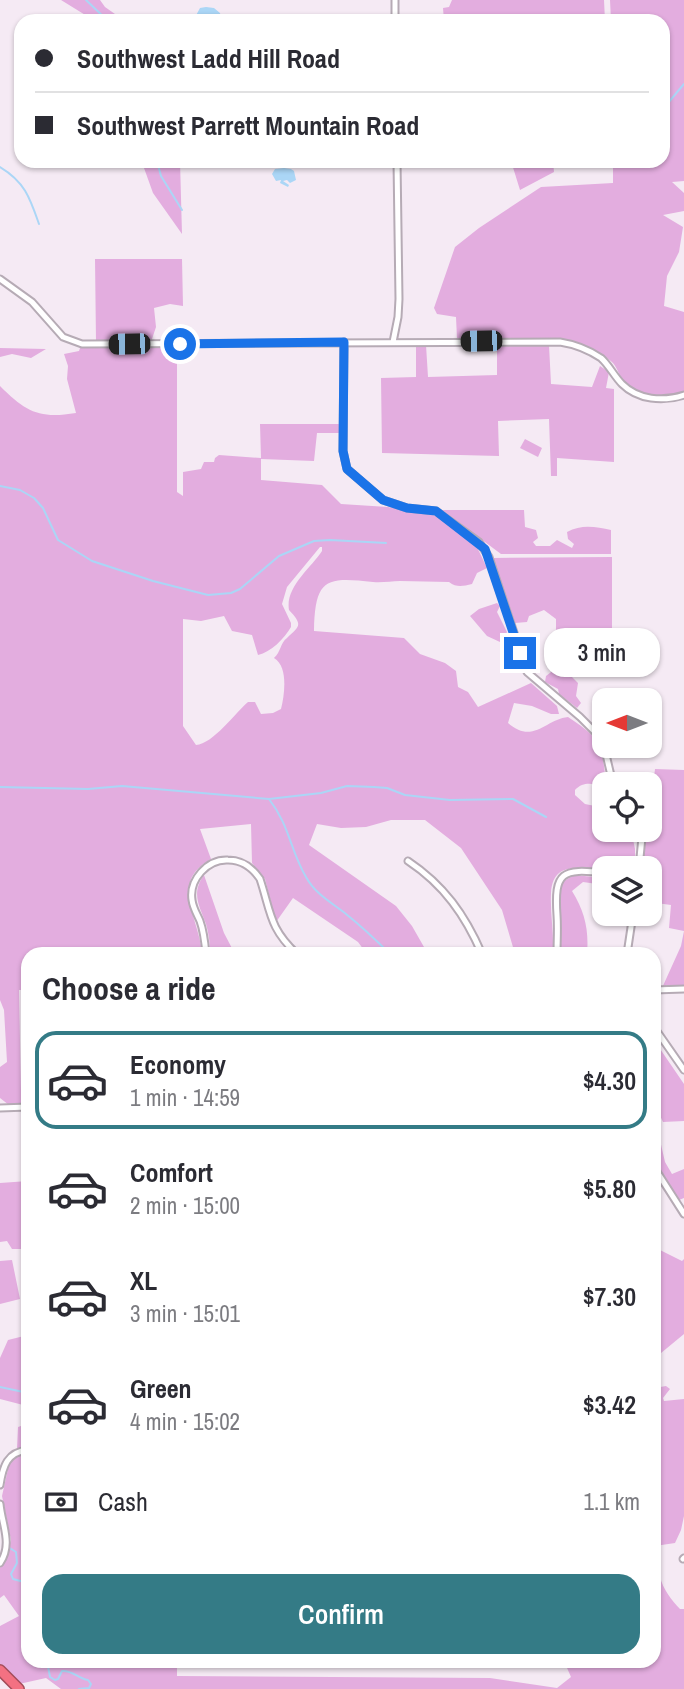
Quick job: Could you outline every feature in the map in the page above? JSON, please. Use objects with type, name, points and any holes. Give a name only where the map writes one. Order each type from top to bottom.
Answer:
[{"type":"highway","points":[[0,1670],[19,1689]]},
{"type":"street","points":[[393,342],[399,299],[397,168]]},
{"type":"street","points":[[0,279],[32,302],[63,337],[79,343],[566,343],[600,358],[621,382],[635,393],[659,399],[684,395]]},
{"type":"street","points":[[344,342],[343,451],[347,469],[389,504],[436,511],[478,542],[489,557],[527,672],[592,729]]},
{"type":"street","points":[[205,947],[203,930],[192,902],[193,886],[205,867],[214,862],[230,860],[240,862],[260,879],[274,926],[289,947]]},
{"type":"street","points":[[408,862],[440,885],[452,900],[479,947]]},
{"type":"street","points":[[557,947],[555,895],[559,880],[575,871],[592,872]]},
{"type":"street","points":[[627,947],[631,926]]},
{"type":"street","points":[[661,990],[684,989]]},
{"type":"street","points":[[661,1037],[684,1070]]},
{"type":"street","points":[[0,1108],[21,1107]]},
{"type":"street","points":[[661,1178],[684,1214]]},
{"type":"street","points":[[0,1485],[7,1461],[15,1453],[21,1452]]},
{"type":"street","points":[[0,1504],[6,1534],[5,1555],[0,1563]]},
{"type":"shaded area","points":[[61,0],[100,0],[115,14],[84,14]]},
{"type":"shaded area","points":[[452,0],[604,0],[605,14],[443,14],[443,8],[449,7]]},
{"type":"shaded area","points":[[610,0],[684,0],[684,181],[672,182],[684,193],[684,211],[663,215],[683,227],[679,252],[667,276],[664,306],[684,312],[684,392],[668,396],[652,396],[631,388],[611,361],[593,349],[578,344],[526,338],[457,339],[456,317],[437,314],[434,308],[455,247],[541,187],[613,183],[613,168],[670,168],[670,14],[611,14]]},
{"type":"shaded area","points":[[144,168],[180,168],[182,234],[153,193]]},
{"type":"shaded area","points":[[513,168],[554,168],[554,172],[520,190]]},
{"type":"shaded area","points":[[95,259],[182,259],[183,306],[170,304],[154,308],[156,327],[151,342],[96,342]]},
{"type":"shaded area","points":[[416,345],[426,345],[428,377],[497,375],[497,346],[549,345],[551,384],[592,387],[600,366],[609,372],[606,388],[614,389],[614,462],[557,458],[557,476],[551,476],[549,419],[498,421],[499,456],[382,453],[381,378],[416,377]]},
{"type":"shaded area","points":[[177,347],[177,492],[183,496],[183,472],[201,469],[204,462],[214,462],[219,455],[261,458],[260,424],[339,424],[339,433],[317,433],[314,461],[261,459],[261,480],[322,485],[341,504],[388,507],[438,516],[476,545],[487,568],[477,573],[472,584],[460,586],[449,582],[344,580],[326,585],[317,600],[314,631],[404,638],[420,654],[445,663],[456,671],[458,687],[468,692],[478,707],[531,683],[557,706],[559,714],[514,703],[508,723],[525,732],[568,717],[592,736],[592,758],[603,758],[604,772],[592,772],[592,784],[582,785],[575,790],[575,795],[585,804],[592,805],[592,842],[634,842],[635,856],[592,856],[592,869],[570,869],[557,875],[551,893],[553,947],[513,947],[502,910],[461,848],[425,820],[391,820],[366,827],[341,828],[317,824],[309,845],[396,906],[424,947],[362,947],[293,898],[276,922],[265,879],[252,863],[251,824],[200,829],[211,859],[198,868],[191,879],[189,890],[201,947],[21,947],[21,1105],[9,1105],[0,1098],[0,1067],[7,1062],[4,1010],[0,1000],[0,386],[26,408],[34,411],[52,415],[76,413],[64,354],[79,351],[80,348]],"holes":[[[322,547],[322,551],[300,578],[289,602],[289,610],[298,625],[283,642],[274,658],[282,667],[283,673],[281,709],[261,714],[255,702],[248,702],[216,734],[196,745],[183,726],[183,619],[201,621],[224,616],[232,631],[252,635],[258,655],[272,648],[291,627],[282,604],[287,587]]]},
{"type":"shaded area","points":[[0,348],[46,349],[31,358],[12,354],[0,357]]},
{"type":"shaded area","points":[[525,439],[542,448],[538,457],[520,448]]},
{"type":"shaded area","points":[[442,510],[524,510],[525,527],[536,530],[538,538],[533,542],[536,546],[550,546],[557,540],[572,548],[574,544],[568,539],[567,532],[573,529],[594,527],[611,530],[611,554],[501,554]]},
{"type":"shaded area","points":[[612,557],[612,665],[605,638],[556,634],[556,619],[544,610],[529,616],[527,622],[515,623],[493,558]]},
{"type":"shaded area","points":[[497,603],[500,606],[497,612],[507,632],[500,642],[487,636],[470,616],[479,609]]},
{"type":"shaded area","points":[[555,669],[568,673],[578,683],[576,696],[581,703],[577,708],[559,694],[558,689],[545,682],[546,676]]},
{"type":"shaded area","points":[[655,769],[684,770],[684,931],[669,928],[671,905],[662,904],[662,856],[642,856],[641,842],[662,842],[662,772],[655,772]]},
{"type":"shaded area","points":[[204,875],[231,947],[210,947],[208,931],[197,899],[200,881]]},
{"type":"shaded area","points":[[574,875],[592,877],[592,883],[583,882],[572,891],[585,921],[587,947],[561,947],[559,890],[564,881]]},
{"type":"shaded area","points":[[684,931],[684,987],[662,988],[681,946]]},
{"type":"shaded area","points":[[661,1050],[684,1084],[684,1121],[663,1122]]},
{"type":"shaded area","points":[[661,1145],[665,1162],[672,1174],[684,1169],[684,1198],[679,1200],[661,1170]]},
{"type":"shaded area","points":[[21,1182],[21,1249],[12,1249],[7,1241],[0,1242],[0,1183]]},
{"type":"shaded area","points":[[661,1250],[682,1261],[684,1259],[684,1334],[661,1353]]},
{"type":"shaded area","points":[[12,1260],[20,1299],[0,1304],[0,1261]]},
{"type":"shaded area","points":[[21,1337],[21,1404],[0,1399],[0,1358],[8,1340]]},
{"type":"shaded area","points":[[661,1387],[670,1389],[663,1398],[664,1401],[684,1399],[684,1516],[675,1543],[661,1545]]},
{"type":"shaded area","points":[[21,1426],[21,1449],[17,1449],[18,1427]]},
{"type":"shaded area","points":[[21,1454],[21,1668],[177,1668],[177,1676],[490,1678],[557,1688],[571,1677],[567,1668],[661,1668],[661,1580],[671,1599],[680,1609],[684,1609],[684,1689],[61,1689],[46,1678],[19,1684],[0,1664],[0,1626],[19,1616],[4,1595],[0,1598],[0,1568],[11,1540],[2,1496],[10,1460]]},
{"type":"water","points":[[200,8],[214,8],[220,14],[197,14]]},
{"type":"water","points":[[275,169],[294,171],[296,180],[290,183],[283,181],[288,187],[280,183],[281,180],[276,181],[272,174]]},
{"type":"waterway","points":[[86,0],[101,14]]},
{"type":"waterway","points":[[670,101],[684,84]]},
{"type":"waterway","points":[[0,167],[26,191],[39,224]]},
{"type":"waterway","points":[[159,168],[182,210]]},
{"type":"waterway","points":[[0,486],[20,490],[34,498],[43,508],[58,540],[92,561],[208,595],[231,593],[240,589],[279,556],[314,541],[386,543]]},
{"type":"waterway","points":[[0,787],[88,789],[122,786],[269,799],[321,793],[347,786],[374,787],[387,788],[405,795],[450,800],[513,799],[546,817]]},
{"type":"waterway","points":[[269,799],[310,883],[383,947]]},
{"type":"waterway","points":[[0,1387],[21,1392]]},
{"type":"waterway","points":[[8,1547],[16,1552],[17,1563],[11,1574],[13,1579],[21,1581]]},
{"type":"waterway","points":[[48,1668],[50,1677],[55,1680],[62,1671],[66,1671],[88,1680],[91,1684],[89,1688],[79,1689]]},
{"type":"route","points":[[180,344],[344,342],[344,464],[352,474],[389,504],[436,511],[485,549],[520,653]]}]
